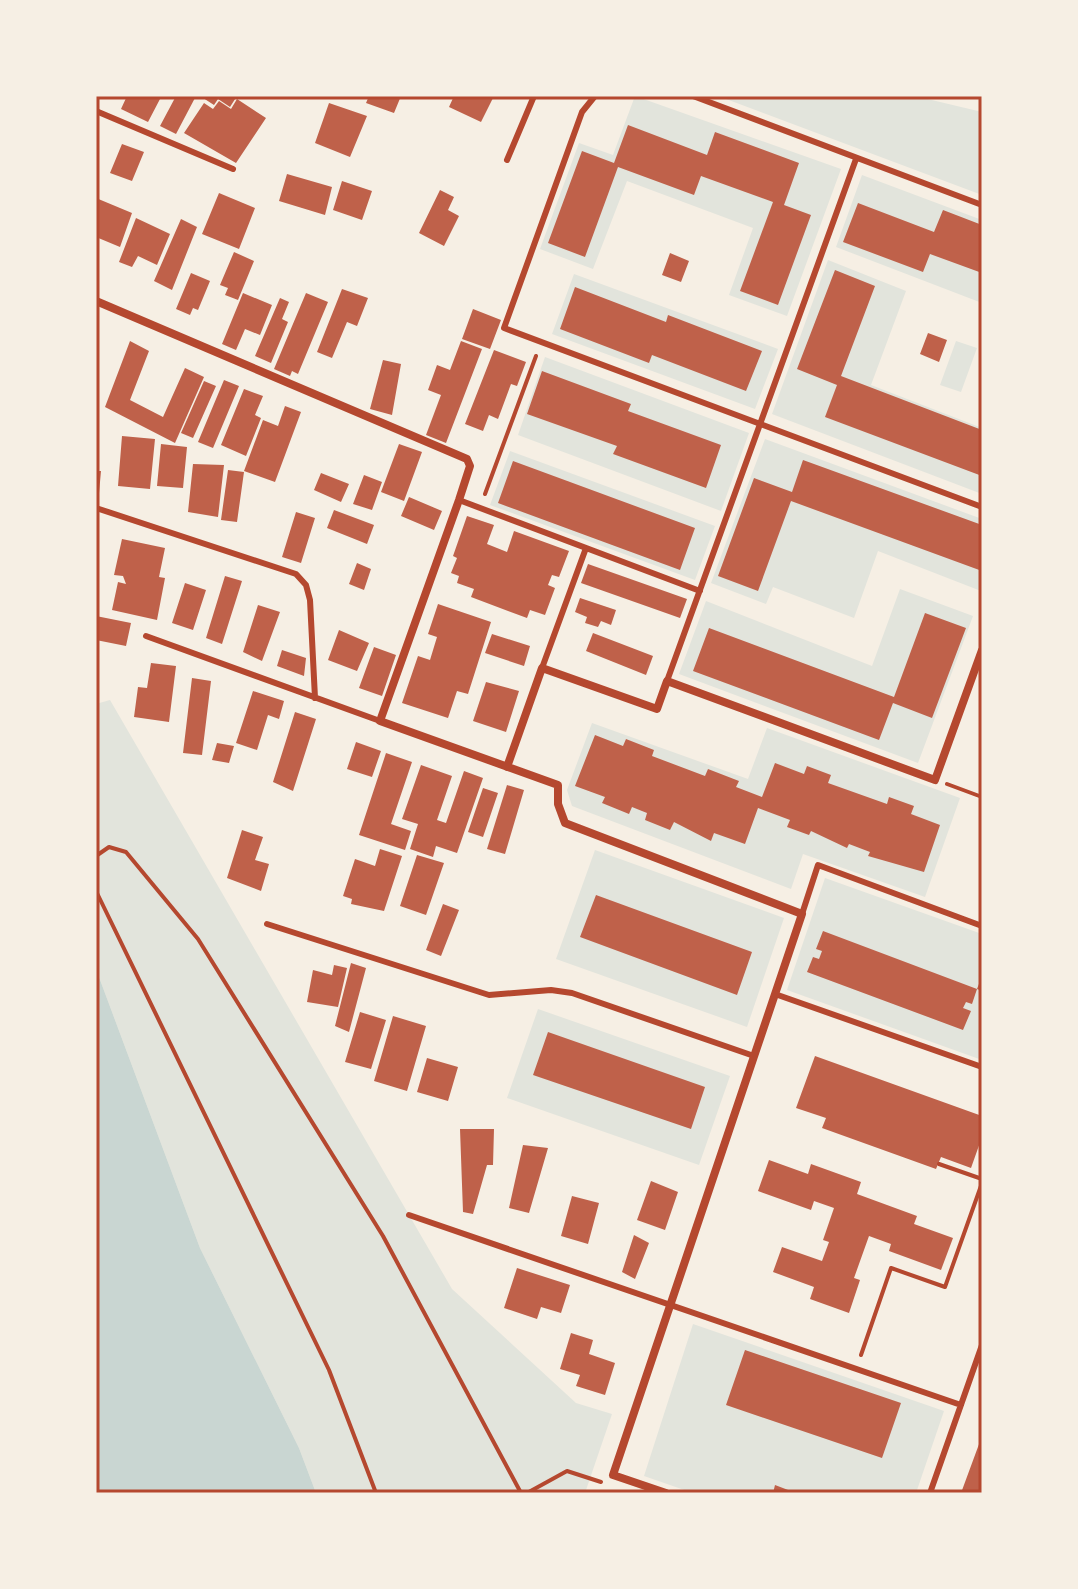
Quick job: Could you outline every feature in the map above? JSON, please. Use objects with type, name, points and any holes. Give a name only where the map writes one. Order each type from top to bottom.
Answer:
[{"type":"street","points":[[96,301],[467,459],[470,466],[459,500],[380,721],[558,785],[558,804],[565,823],[802,914],[613,1475],[666,1493]]},
{"type":"street","points":[[507,767],[542,668],[657,709],[667,681],[935,780],[982,650]]},
{"type":"lane","points":[[507,160],[534,96]]},
{"type":"lane","points":[[595,96],[582,112],[504,328],[982,507]]},
{"type":"lane","points":[[693,96],[982,205]]},
{"type":"lane","points":[[96,111],[233,169]]},
{"type":"lane","points":[[667,681],[856,159]]},
{"type":"lane","points":[[459,500],[700,591]]},
{"type":"lane","points":[[96,508],[296,574],[306,585],[310,600],[315,698]]},
{"type":"lane","points":[[542,668],[586,548]]},
{"type":"lane","points":[[146,636],[380,721]]},
{"type":"lane","points":[[802,914],[818,865],[982,926]]},
{"type":"lane","points":[[267,924],[489,995],[551,990],[572,993],[754,1056]]},
{"type":"lane","points":[[775,994],[982,1067]]},
{"type":"lane","points":[[409,1215],[961,1405]]},
{"type":"lane","points":[[930,1493],[982,1345]]},
{"type":"path","points":[[480,508],[541,342]]},
{"type":"path","points":[[935,780],[982,797]]},
{"type":"path","points":[[96,856],[109,847],[126,852],[198,939],[383,1236],[524,1493],[567,1471],[610,1485]]},
{"type":"path","points":[[96,891],[329,1370],[376,1493]]},
{"type":"path","points":[[856,1369],[891,1268],[945,1287],[982,1181],[939,1164]]},
{"type":"shaded area","points":[[635,96],[841,169],[787,316],[729,295],[753,228],[627,181],[593,269],[540,249],[579,143],[613,155]]},
{"type":"shaded area","points":[[718,96],[915,96],[982,112],[982,195]]},
{"type":"shaded area","points":[[862,175],[982,220],[982,303],[836,247]]},
{"type":"shaded area","points":[[828,260],[906,291],[871,385],[982,428],[982,494],[772,414]]},
{"type":"shaded area","points":[[574,274],[778,349],[755,409],[552,334]]},
{"type":"shaded area","points":[[956,341],[977,348],[961,392],[940,385]]},
{"type":"shaded area","points":[[545,357],[749,433],[721,511],[518,435]]},
{"type":"shaded area","points":[[765,439],[982,519],[981,591],[878,551],[854,618],[773,587],[766,604],[711,583]]},
{"type":"shaded area","points":[[510,451],[715,526],[695,580],[490,505]]},
{"type":"shaded area","points":[[900,589],[973,616],[918,763],[679,674],[706,601],[872,666]]},
{"type":"shaded area","points":[[110,700],[452,1289],[576,1403],[612,1414],[585,1493],[316,1493],[299,1448],[200,1248],[96,969],[96,704]]},
{"type":"shaded area","points":[[592,723],[748,779],[767,728],[960,798],[925,897],[803,854],[791,889],[572,806],[567,790]]},
{"type":"shaded area","points":[[595,850],[784,918],[747,1027],[556,959]]},
{"type":"shaded area","points":[[825,878],[982,934],[982,1060],[787,990]]},
{"type":"shaded area","points":[[96,969],[200,1248],[299,1448],[316,1493],[96,1493]]},
{"type":"shaded area","points":[[538,1009],[730,1076],[699,1165],[507,1098]]},
{"type":"shaded area","points":[[693,1324],[944,1411],[916,1493],[693,1493],[644,1476]]},
{"type":"building","points":[[127,96],[160,99],[148,122],[121,109]]},
{"type":"building","points":[[176,96],[196,96],[176,134],[160,126]]},
{"type":"building","points":[[200,96],[237,96],[230,107],[218,99],[214,105]]},
{"type":"building","points":[[369,96],[401,96],[394,113],[366,103]]},
{"type":"building","points":[[454,96],[494,96],[481,122],[449,107]]},
{"type":"building","points":[[237,99],[266,118],[236,163],[184,133],[204,103],[213,109],[219,101],[231,109]]},
{"type":"building","points":[[329,103],[367,116],[350,157],[315,143]]},
{"type":"building","points":[[628,125],[707,155],[715,132],[799,163],[784,205],[811,215],[778,305],[740,291],[773,202],[701,176],[694,195],[618,167],[585,257],[548,243],[582,151],[614,163]]},
{"type":"building","points":[[122,144],[144,152],[132,181],[110,173]]},
{"type":"building","points":[[287,174],[332,187],[325,215],[279,201]]},
{"type":"building","points":[[342,181],[372,191],[362,220],[333,210]]},
{"type":"building","points":[[440,190],[454,197],[448,210],[459,216],[444,246],[419,233]]},
{"type":"building","points":[[219,193],[255,208],[239,249],[202,234]]},
{"type":"building","points":[[96,198],[132,213],[120,247],[96,237]]},
{"type":"building","points":[[858,203],[934,232],[943,210],[982,225],[982,273],[930,254],[923,272],[843,242]]},
{"type":"building","points":[[136,218],[170,234],[157,265],[138,256],[132,267],[119,262]]},
{"type":"building","points":[[181,219],[197,227],[172,290],[154,281]]},
{"type":"building","points":[[234,252],[254,261],[238,300],[225,295],[228,288],[220,285]]},
{"type":"building","points":[[670,253],[689,261],[681,282],[662,275]]},
{"type":"building","points":[[835,270],[875,286],[841,376],[982,430],[982,476],[825,417],[837,385],[797,369]]},
{"type":"building","points":[[191,273],[210,281],[198,310],[193,308],[190,315],[176,309]]},
{"type":"building","points":[[575,287],[666,322],[668,315],[762,351],[746,391],[652,355],[649,363],[560,329]]},
{"type":"building","points":[[342,289],[368,298],[357,326],[347,322],[332,358],[317,352]]},
{"type":"building","points":[[243,293],[272,305],[260,335],[245,329],[236,350],[222,344]]},
{"type":"building","points":[[306,293],[328,302],[298,374],[292,371],[290,376],[274,369]]},
{"type":"building","points":[[280,298],[289,302],[282,319],[288,322],[271,363],[255,356]]},
{"type":"building","points":[[473,309],[501,320],[490,349],[462,339]]},
{"type":"building","points":[[928,333],[947,340],[939,362],[920,354]]},
{"type":"building","points":[[130,341],[149,351],[130,400],[163,417],[185,368],[204,377],[175,443],[105,407]]},
{"type":"building","points":[[461,341],[482,349],[446,443],[426,435],[441,395],[428,390],[437,365],[450,370]]},
{"type":"building","points":[[494,350],[526,362],[517,386],[511,384],[498,419],[489,415],[483,431],[465,424]]},
{"type":"building","points":[[383,360],[401,364],[392,415],[370,409]]},
{"type":"building","points":[[542,371],[631,404],[628,411],[721,445],[706,488],[613,454],[617,446],[527,414]]},
{"type":"building","points":[[224,380],[239,386],[213,448],[198,442]]},
{"type":"building","points":[[204,381],[216,386],[193,438],[181,433]]},
{"type":"building","points":[[244,389],[263,396],[255,415],[261,418],[246,456],[221,445]]},
{"type":"building","points":[[285,406],[301,412],[275,482],[244,471],[263,420],[278,426]]},
{"type":"building","points":[[122,436],[155,439],[150,489],[118,486]]},
{"type":"building","points":[[161,444],[187,447],[183,488],[157,486]]},
{"type":"building","points":[[399,444],[422,452],[404,501],[381,492]]},
{"type":"building","points":[[803,460],[982,525],[982,571],[791,501],[758,591],[718,576],[754,478],[792,492]]},
{"type":"building","points":[[513,461],[695,528],[680,570],[498,503]]},
{"type":"building","points":[[193,464],[224,465],[218,517],[188,512]]},
{"type":"building","points":[[228,470],[244,472],[237,522],[221,520]]},
{"type":"building","points":[[96,471],[101,471],[99,493],[96,493]]},
{"type":"building","points":[[321,473],[349,484],[341,502],[314,490]]},
{"type":"building","points":[[364,475],[382,482],[372,510],[353,504]]},
{"type":"building","points":[[409,497],[442,511],[434,530],[401,516]]},
{"type":"building","points":[[334,510],[374,525],[367,544],[327,528]]},
{"type":"building","points":[[296,512],[315,518],[301,563],[282,557]]},
{"type":"building","points":[[467,516],[494,525],[487,544],[507,552],[514,531],[569,551],[559,577],[552,575],[548,585],[555,588],[545,615],[530,610],[527,618],[471,597],[474,589],[457,583],[459,576],[451,573],[457,558],[453,556]]},
{"type":"building","points":[[122,539],[165,548],[159,577],[165,578],[157,620],[112,610],[118,582],[126,584],[123,576],[114,575]]},
{"type":"building","points":[[357,563],[371,569],[364,590],[349,584]]},
{"type":"building","points":[[588,564],[687,599],[680,618],[581,583]]},
{"type":"building","points":[[225,576],[242,581],[222,644],[206,638]]},
{"type":"building","points":[[185,583],[206,590],[193,630],[172,623]]},
{"type":"building","points":[[580,598],[616,610],[611,625],[601,621],[598,627],[585,623],[587,617],[575,612]]},
{"type":"building","points":[[438,604],[491,622],[468,694],[457,691],[448,718],[402,703],[418,656],[430,660],[437,637],[428,634]]},
{"type":"building","points":[[258,605],[280,612],[262,661],[243,652]]},
{"type":"building","points":[[925,613],[966,628],[932,718],[893,703],[879,740],[693,671],[709,628],[894,697]]},
{"type":"building","points":[[96,616],[131,623],[126,646],[96,640]]},
{"type":"building","points":[[339,630],[369,643],[357,671],[328,660]]},
{"type":"building","points":[[593,633],[653,656],[646,675],[586,651]]},
{"type":"building","points":[[492,634],[530,646],[524,666],[485,653]]},
{"type":"building","points":[[374,647],[396,655],[382,696],[359,688]]},
{"type":"building","points":[[282,650],[306,658],[304,676],[277,666]]},
{"type":"building","points":[[151,663],[176,666],[169,722],[134,717],[138,687],[147,688]]},
{"type":"building","points":[[192,678],[211,681],[202,755],[183,753]]},
{"type":"building","points":[[486,682],[519,691],[506,732],[473,721]]},
{"type":"building","points":[[253,691],[284,701],[279,719],[268,715],[257,750],[236,743]]},
{"type":"building","points":[[295,712],[316,719],[293,791],[273,782]]},
{"type":"building","points":[[595,735],[623,746],[626,739],[654,750],[652,756],[705,776],[708,769],[739,781],[736,787],[762,797],[775,763],[804,774],[807,766],[831,775],[828,783],[887,804],[889,797],[914,806],[911,814],[940,825],[924,872],[868,856],[870,852],[849,844],[847,848],[811,831],[809,835],[787,827],[790,820],[758,808],[745,844],[714,833],[711,841],[674,822],[670,830],[645,820],[647,813],[632,807],[629,814],[602,803],[605,797],[575,786]]},
{"type":"building","points":[[356,742],[381,751],[372,777],[347,769]]},
{"type":"building","points":[[217,743],[234,746],[229,763],[212,760]]},
{"type":"building","points":[[386,753],[412,762],[391,824],[411,831],[405,850],[359,835]]},
{"type":"building","points":[[421,765],[452,776],[437,820],[446,823],[464,771],[483,778],[457,853],[436,846],[433,857],[410,849],[418,824],[402,819]]},
{"type":"building","points":[[507,785],[524,790],[505,854],[487,849]]},
{"type":"building","points":[[483,788],[498,793],[483,837],[468,832]]},
{"type":"building","points":[[242,830],[263,837],[255,860],[269,864],[261,891],[227,878]]},
{"type":"building","points":[[380,849],[402,856],[384,911],[351,904],[352,899],[343,896],[355,859],[375,866]]},
{"type":"building","points":[[417,855],[444,863],[426,915],[400,906]]},
{"type":"building","points":[[596,895],[752,952],[737,995],[580,937]]},
{"type":"building","points":[[443,904],[459,910],[441,956],[426,950]]},
{"type":"building","points":[[823,931],[977,989],[972,1004],[966,1002],[963,1008],[971,1011],[963,1030],[807,972],[813,957],[819,959],[822,951],[816,949]]},
{"type":"building","points":[[351,963],[366,968],[349,1032],[335,1026]]},
{"type":"building","points":[[334,965],[347,968],[338,1007],[307,1002],[313,970],[332,975]]},
{"type":"building","points":[[360,1012],[386,1020],[371,1069],[345,1062]]},
{"type":"building","points":[[393,1016],[426,1026],[407,1091],[374,1081]]},
{"type":"building","points":[[548,1032],[705,1087],[691,1129],[533,1075]]},
{"type":"building","points":[[815,1056],[982,1116],[982,1137],[971,1168],[941,1157],[936,1169],[822,1128],[826,1118],[796,1108]]},
{"type":"building","points":[[427,1058],[458,1067],[448,1101],[417,1092]]},
{"type":"building","points":[[460,1129],[494,1129],[493,1165],[487,1165],[473,1214],[463,1212]]},
{"type":"building","points":[[523,1145],[548,1148],[529,1213],[509,1208]]},
{"type":"building","points":[[769,1160],[808,1174],[811,1164],[861,1182],[857,1194],[917,1216],[914,1224],[953,1238],[941,1270],[889,1251],[891,1244],[869,1236],[854,1278],[860,1280],[849,1313],[810,1299],[814,1287],[773,1272],[782,1247],[822,1261],[829,1242],[823,1240],[834,1208],[814,1201],[811,1210],[758,1191]]},
{"type":"building","points":[[651,1181],[678,1192],[665,1230],[637,1220]]},
{"type":"building","points":[[572,1196],[599,1203],[588,1244],[561,1236]]},
{"type":"building","points":[[634,1235],[649,1243],[635,1279],[622,1272]]},
{"type":"building","points":[[517,1268],[570,1285],[561,1313],[541,1307],[537,1319],[504,1308]]},
{"type":"building","points":[[571,1333],[593,1340],[589,1354],[615,1363],[605,1395],[576,1386],[580,1375],[560,1369]]},
{"type":"building","points":[[745,1350],[901,1403],[882,1458],[726,1405]]},
{"type":"building","points":[[982,1436],[982,1493],[961,1493]]},
{"type":"building","points":[[775,1485],[796,1493],[773,1493]]}]
